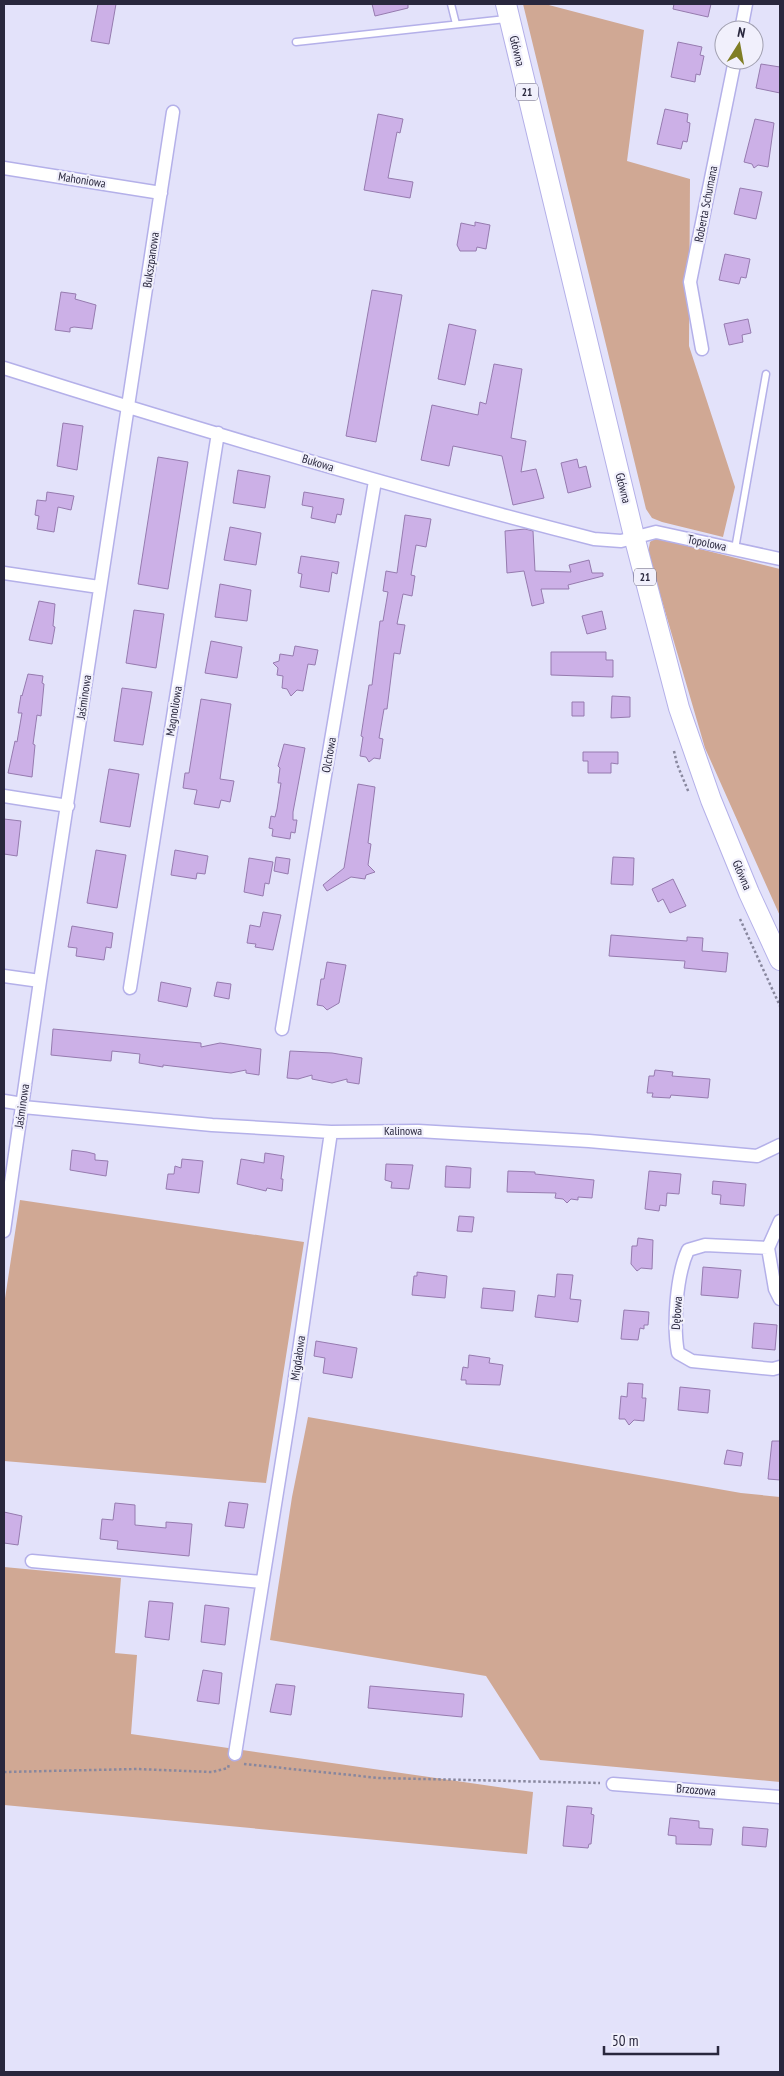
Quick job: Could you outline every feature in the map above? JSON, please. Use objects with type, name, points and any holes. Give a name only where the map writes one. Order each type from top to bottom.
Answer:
[{"type":"main road","name":"Główna","points":[[508,11],[634,536],[687,732],[711,800],[749,893],[780,960]]},
{"type":"street","points":[[743,20],[746,4]]},
{"type":"street","name":"Roberta Schumana","points":[[702,349],[690,282],[733,70]]},
{"type":"street","name":"Bukszpanowa","points":[[129,408],[173,112]]},
{"type":"street","name":"Mahoniowa","points":[[4,168],[161,194]]},
{"type":"street","name":"Bukowa","points":[[4,368],[129,408],[375,481],[594,539],[621,541],[634,536]]},
{"type":"street","name":"Jaśminowa","points":[[4,1231],[99,587],[129,408]]},
{"type":"street","name":"Magnoliowa","points":[[130,988],[218,433]]},
{"type":"street","name":"Olchowa","points":[[282,1029],[375,481]]},
{"type":"street","name":"Topolowa","points":[[634,536],[656,532],[780,559]]},
{"type":"street","points":[[4,573],[99,587]]},
{"type":"street","points":[[4,796],[68,806]]},
{"type":"street","points":[[4,976],[40,982]]},
{"type":"street","name":"Kalinowa","points":[[4,1101],[23,1105],[212,1125],[331,1132],[418,1131],[589,1142],[757,1156],[780,1146]]},
{"type":"street","name":"Migdałowa","points":[[235,1754],[291,1405],[331,1132]]},
{"type":"street","points":[[780,1221],[768,1248],[775,1289],[780,1299]]},
{"type":"street","name":"Dębowa","points":[[768,1248],[705,1245],[688,1250],[681,1265],[675,1338],[678,1353],[692,1361],[774,1369],[780,1367]]},
{"type":"street","points":[[32,1561],[262,1582]]},
{"type":"street","name":"Brzozowa","points":[[613,1784],[780,1797]]},
{"type":"lane","points":[[451,4],[456,24]]},
{"type":"lane","points":[[296,42],[456,24],[508,11]]},
{"type":"lane","points":[[735,549],[766,374]]},
{"type":"path","points":[[4,1772],[137,1769],[212,1772],[228,1768],[235,1754],[242,1764],[379,1778],[613,1784]]},
{"type":"shaded area","points":[[523,4],[545,4],[644,30],[627,161],[690,179],[689,346],[735,487],[723,537],[662,522],[652,518],[646,509]]},
{"type":"shaded area","points":[[656,538],[780,569],[780,916],[705,748],[648,553],[650,542]]},
{"type":"shaded area","points":[[20,1200],[304,1242],[266,1483],[4,1461],[4,1305]]},
{"type":"shaded area","points":[[308,1417],[741,1493],[780,1497],[780,1782],[540,1760],[486,1676],[270,1640],[292,1497]]},
{"type":"shaded area","points":[[4,1567],[121,1578],[115,1653],[137,1655],[131,1734],[533,1792],[527,1854],[4,1805]]},
{"type":"building","points":[[98,4],[116,4],[109,44],[91,41]]},
{"type":"building","points":[[372,4],[408,4],[408,8],[375,16]]},
{"type":"building","points":[[674,4],[711,4],[708,17],[673,9]]},
{"type":"building","points":[[678,42],[702,47],[700,55],[704,56],[700,75],[696,74],[695,82],[671,77]]},
{"type":"building","points":[[764,64],[780,67],[780,93],[756,88],[760,70],[764,70]]},
{"type":"building","points":[[665,109],[688,114],[687,122],[690,123],[687,142],[683,141],[681,149],[657,144]]},
{"type":"building","points":[[378,114],[403,119],[400,133],[397,132],[388,178],[413,182],[410,198],[364,190]]},
{"type":"building","points":[[755,119],[774,123],[768,167],[758,165],[754,168],[752,164],[744,162]]},
{"type":"building","points":[[740,188],[762,192],[756,219],[734,214]]},
{"type":"building","points":[[475,222],[490,225],[486,249],[477,247],[476,251],[460,251],[457,245],[461,223],[475,226]]},
{"type":"building","points":[[725,254],[750,259],[746,278],[741,277],[739,284],[719,280]]},
{"type":"building","points":[[372,290],[402,295],[376,442],[346,436]]},
{"type":"building","points":[[61,292],[76,294],[75,299],[96,305],[92,329],[74,327],[70,328],[70,332],[55,330]]},
{"type":"building","points":[[748,319],[751,333],[742,335],[743,342],[729,345],[724,324]]},
{"type":"building","points":[[449,324],[476,330],[465,385],[438,379]]},
{"type":"building","points":[[494,364],[522,369],[511,438],[526,441],[521,472],[536,469],[544,498],[513,505],[502,456],[453,446],[449,466],[421,460],[432,405],[478,415],[480,402],[486,404]]},
{"type":"building","points":[[63,423],[83,426],[77,470],[57,466]]},
{"type":"building","points":[[158,457],[188,462],[168,589],[138,584]]},
{"type":"building","points":[[577,459],[579,468],[586,466],[591,487],[568,493],[561,463]]},
{"type":"building","points":[[238,470],[270,476],[265,508],[233,503]]},
{"type":"building","points":[[47,492],[74,496],[71,510],[58,507],[54,532],[37,529],[39,516],[35,515],[37,500],[46,501]]},
{"type":"building","points":[[304,492],[344,499],[341,515],[337,514],[335,523],[311,518],[313,507],[302,505]]},
{"type":"building","points":[[405,515],[431,519],[426,547],[416,545],[411,575],[415,576],[412,596],[403,594],[397,624],[405,625],[400,654],[394,653],[387,709],[384,709],[379,738],[383,739],[380,759],[374,758],[369,762],[366,757],[360,756],[363,737],[361,736],[369,685],[372,685],[380,621],[383,621],[388,592],[383,591],[386,571],[397,573]]},
{"type":"building","points":[[230,527],[261,533],[256,565],[224,560]]},
{"type":"building","points":[[525,529],[533,531],[535,571],[571,572],[569,565],[589,560],[592,573],[603,573],[603,576],[568,585],[569,589],[541,589],[544,603],[532,606],[524,571],[507,573],[505,531]]},
{"type":"building","points":[[301,556],[339,562],[337,574],[332,572],[329,592],[300,587],[302,574],[298,573]]},
{"type":"building","points":[[220,584],[251,590],[247,621],[215,617]]},
{"type":"building","points":[[39,601],[55,604],[53,626],[55,627],[52,644],[29,640]]},
{"type":"building","points":[[134,610],[164,614],[156,668],[126,663]]},
{"type":"building","points":[[602,611],[606,629],[587,634],[582,616]]},
{"type":"building","points":[[211,641],[242,647],[237,678],[205,673]]},
{"type":"building","points":[[295,646],[318,650],[315,665],[308,664],[303,691],[297,690],[291,696],[287,689],[282,688],[283,676],[277,675],[278,668],[273,663],[279,661],[280,654],[293,656]]},
{"type":"building","points":[[551,652],[606,652],[606,660],[613,660],[613,677],[551,675]]},
{"type":"building","points":[[28,674],[43,676],[42,683],[44,684],[41,716],[37,715],[33,744],[35,745],[32,777],[8,773],[15,741],[17,742],[22,713],[18,713],[21,695]]},
{"type":"building","points":[[122,688],[152,692],[143,745],[114,741]]},
{"type":"building","points":[[612,696],[630,697],[630,717],[611,718]]},
{"type":"building","points":[[201,699],[231,704],[220,779],[234,781],[230,802],[221,800],[219,808],[194,804],[197,790],[183,788],[185,773],[189,773]]},
{"type":"building","points":[[572,702],[584,702],[584,716],[572,716]]},
{"type":"building","points":[[284,744],[305,748],[293,812],[293,820],[297,820],[295,833],[291,832],[290,839],[272,836],[273,829],[269,828],[271,816],[275,817],[277,809],[281,783],[278,783],[280,768],[278,766]]},
{"type":"building","points":[[583,752],[618,752],[618,764],[611,763],[611,773],[588,773],[588,761],[583,761]]},
{"type":"building","points":[[109,769],[139,774],[130,827],[100,822]]},
{"type":"building","points":[[358,784],[375,787],[368,843],[371,844],[368,865],[375,872],[366,875],[365,879],[351,877],[327,891],[323,885],[344,868]]},
{"type":"building","points":[[4,819],[21,821],[17,856],[4,854]]},
{"type":"building","points":[[96,850],[126,855],[117,908],[87,903]]},
{"type":"building","points":[[175,850],[208,856],[205,874],[197,873],[196,879],[171,875]]},
{"type":"building","points":[[276,857],[290,859],[288,874],[274,871]]},
{"type":"building","points":[[613,857],[634,858],[633,885],[611,884]]},
{"type":"building","points":[[249,858],[273,862],[269,884],[265,883],[263,896],[244,892]]},
{"type":"building","points":[[673,879],[686,906],[670,913],[663,899],[658,902],[652,889]]},
{"type":"building","points":[[263,912],[281,915],[273,950],[255,947],[256,944],[247,943],[250,925],[260,927]]},
{"type":"building","points":[[72,926],[113,933],[111,948],[106,947],[104,960],[76,956],[77,948],[68,947]]},
{"type":"building","points":[[611,935],[687,941],[687,937],[703,938],[702,951],[728,953],[726,972],[684,968],[685,961],[609,956]]},
{"type":"building","points":[[327,962],[346,965],[339,1003],[327,1010],[323,1006],[317,1005],[321,979],[324,979]]},
{"type":"building","points":[[161,982],[191,988],[187,1007],[158,1001]]},
{"type":"building","points":[[217,982],[231,984],[229,999],[214,996]]},
{"type":"building","points":[[53,1029],[201,1043],[201,1047],[220,1043],[261,1049],[259,1075],[246,1073],[246,1070],[231,1073],[163,1065],[163,1067],[139,1063],[140,1054],[112,1051],[111,1061],[51,1055]]},
{"type":"building","points":[[290,1051],[332,1053],[362,1058],[359,1084],[347,1082],[347,1079],[332,1083],[312,1079],[312,1075],[298,1079],[287,1078]]},
{"type":"building","points":[[655,1070],[673,1072],[672,1076],[710,1079],[708,1098],[671,1095],[670,1098],[652,1097],[653,1093],[647,1093],[649,1076],[654,1076]]},
{"type":"building","points":[[72,1150],[95,1154],[95,1160],[108,1161],[106,1176],[70,1170]]},
{"type":"building","points":[[265,1153],[284,1156],[281,1179],[283,1179],[282,1191],[267,1188],[266,1191],[237,1184],[241,1159],[264,1163]]},
{"type":"building","points":[[182,1159],[203,1161],[199,1193],[166,1189],[168,1174],[174,1174],[175,1166],[181,1168]]},
{"type":"building","points":[[386,1164],[413,1165],[409,1189],[391,1188],[392,1182],[385,1180]]},
{"type":"building","points":[[446,1166],[471,1168],[470,1188],[445,1187]]},
{"type":"building","points":[[508,1171],[535,1172],[535,1174],[594,1180],[592,1198],[578,1197],[578,1200],[571,1199],[567,1203],[563,1199],[555,1198],[556,1193],[507,1192]]},
{"type":"building","points":[[649,1171],[681,1174],[679,1194],[667,1193],[666,1206],[660,1205],[659,1211],[645,1209]]},
{"type":"building","points":[[713,1181],[746,1184],[744,1206],[720,1204],[721,1195],[712,1194]]},
{"type":"building","points":[[459,1216],[474,1217],[472,1232],[457,1231]]},
{"type":"building","points":[[638,1238],[653,1240],[652,1269],[641,1268],[637,1271],[631,1264],[632,1246],[637,1246]]},
{"type":"building","points":[[703,1267],[741,1270],[738,1298],[701,1295]]},
{"type":"building","points":[[417,1272],[447,1276],[445,1298],[412,1295],[414,1276],[417,1276]]},
{"type":"building","points":[[557,1274],[573,1275],[570,1299],[581,1300],[578,1322],[535,1317],[538,1295],[555,1297]]},
{"type":"building","points":[[483,1288],[515,1291],[513,1311],[481,1308]]},
{"type":"building","points":[[624,1310],[649,1312],[648,1325],[644,1325],[644,1329],[640,1328],[638,1340],[621,1339]]},
{"type":"building","points":[[754,1323],[777,1325],[775,1350],[752,1348]]},
{"type":"building","points":[[316,1341],[357,1348],[352,1378],[323,1373],[325,1358],[314,1356]]},
{"type":"building","points":[[469,1355],[490,1358],[489,1363],[503,1365],[500,1385],[466,1384],[466,1380],[461,1380],[463,1367],[468,1368]]},
{"type":"building","points":[[628,1383],[643,1384],[642,1398],[646,1398],[644,1421],[634,1420],[629,1425],[625,1419],[619,1419],[621,1396],[627,1397]]},
{"type":"building","points":[[680,1387],[710,1390],[708,1413],[678,1410]]},
{"type":"building","points":[[772,1441],[780,1441],[780,1480],[768,1479]]},
{"type":"building","points":[[727,1450],[743,1453],[741,1466],[724,1464]]},
{"type":"building","points":[[229,1502],[248,1504],[244,1528],[225,1526]]},
{"type":"building","points":[[115,1503],[135,1505],[135,1525],[166,1528],[166,1522],[192,1524],[189,1556],[117,1549],[118,1541],[100,1539],[102,1519],[113,1520]]},
{"type":"building","points":[[4,1512],[22,1516],[18,1545],[4,1543]]},
{"type":"building","points":[[149,1601],[173,1603],[169,1640],[145,1637]]},
{"type":"building","points":[[205,1605],[229,1608],[225,1645],[201,1642]]},
{"type":"building","points":[[203,1670],[222,1673],[219,1704],[197,1701]]},
{"type":"building","points":[[276,1684],[295,1686],[291,1715],[270,1712]]},
{"type":"building","points":[[370,1686],[464,1694],[462,1717],[368,1708]]},
{"type":"building","points":[[567,1806],[592,1808],[591,1814],[594,1815],[591,1844],[589,1844],[588,1848],[563,1846]]},
{"type":"building","points":[[670,1818],[699,1821],[699,1828],[713,1829],[711,1845],[676,1844],[676,1836],[668,1835]]},
{"type":"building","points":[[743,1827],[768,1829],[766,1847],[742,1845]]}]
